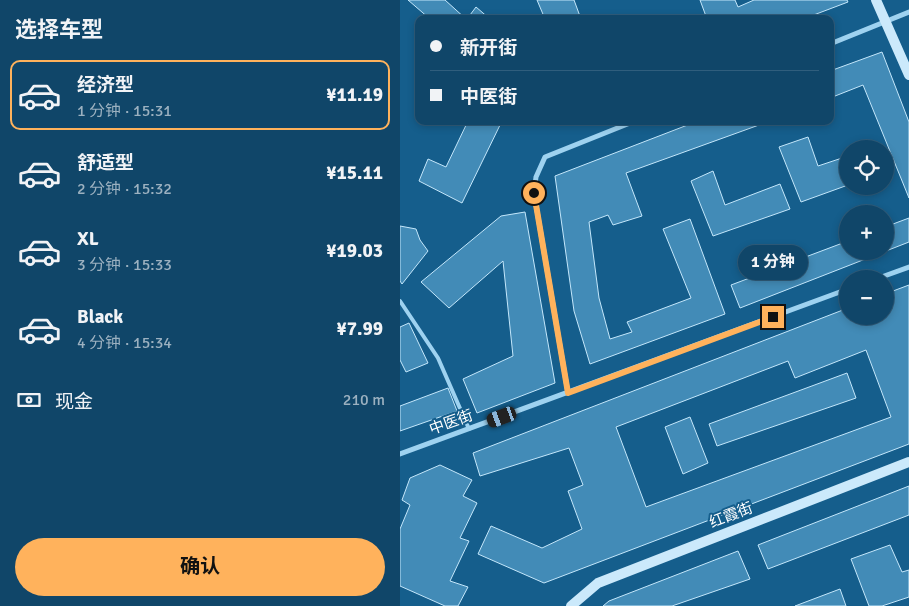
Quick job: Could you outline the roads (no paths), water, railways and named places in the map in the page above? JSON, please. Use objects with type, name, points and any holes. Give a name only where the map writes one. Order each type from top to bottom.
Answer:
[{"type":"main road","points":[[876,0],[909,76]]},
{"type":"main road","name":"红霞街","points":[[570,606],[598,583],[909,462]]},
{"type":"street","points":[[834,42],[909,12]]},
{"type":"street","points":[[568,393],[534,193],[536,177],[545,157],[625,125]]},
{"type":"street","points":[[894,272],[909,266]]},
{"type":"street","name":"中医街","points":[[400,454],[839,292]]},
{"type":"lane","points":[[400,301],[438,358],[469,429]]}]
